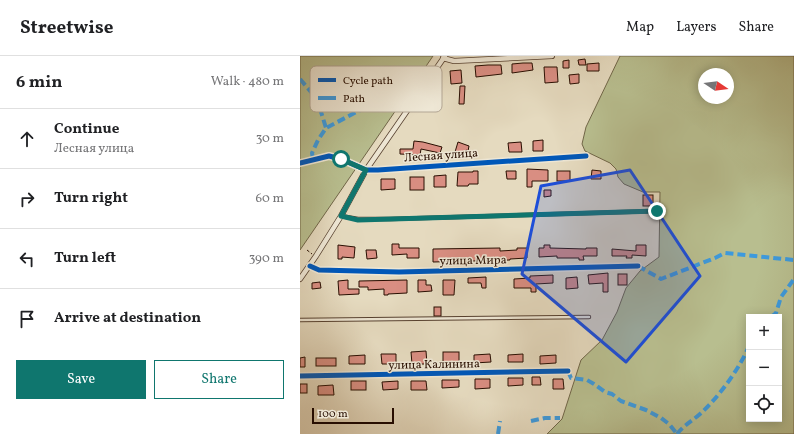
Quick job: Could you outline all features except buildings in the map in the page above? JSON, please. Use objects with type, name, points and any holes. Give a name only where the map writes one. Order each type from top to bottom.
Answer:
[{"type":"street","points":[[438,66],[444,57],[454,61],[552,56]]},
{"type":"street","points":[[300,279],[310,266],[341,216],[366,170],[406,112]]},
{"type":"street","name":"Лесная улица","points":[[300,163],[329,156],[341,159],[366,170],[586,156]]},
{"type":"street","name":"улица Мира","points":[[310,266],[319,270],[399,272],[638,266]]},
{"type":"street","name":"улица Калинина","points":[[300,376],[568,371]]},
{"type":"lane","points":[[341,216],[358,220],[657,211]]},
{"type":"lane","points":[[300,320],[589,317]]},
{"type":"highlighted area","points":[[630,170],[700,276],[626,362],[522,274],[541,186]]},
{"type":"green space","points":[[300,56],[433,56],[426,66],[310,66],[310,112],[395,112],[300,250]]},
{"type":"green space","points":[[620,56],[794,56],[794,434],[547,434],[562,419],[581,360],[602,340],[617,312],[626,288],[640,271],[659,257],[660,192],[643,192],[624,184],[618,177],[616,169],[610,163],[585,151],[582,144],[586,127]]},
{"type":"marked path","points":[[300,79],[310,91]]},
{"type":"marked path","points":[[321,112],[326,128]]},
{"type":"marked path","points":[[313,159],[312,153],[326,128],[356,112]]},
{"type":"marked path","points":[[638,266],[661,279],[725,253],[794,260]]},
{"type":"marked path","points":[[775,314],[781,297],[794,279]]},
{"type":"marked path","points":[[677,434],[682,428],[700,414],[721,391],[740,364],[747,350]]},
{"type":"marked path","points":[[568,371],[571,378],[587,380],[605,392],[612,394],[621,401],[646,410],[661,418],[669,424],[677,434]]},
{"type":"marked path","points":[[531,421],[545,418],[560,418]]},
{"type":"marked path","points":[[498,434],[500,421]]},
{"type":"cycle path","points":[[300,163],[329,156],[341,159],[366,170],[378,170],[586,156]]},
{"type":"cycle path","points":[[310,266],[319,270],[399,272],[638,266]]},
{"type":"cycle path","points":[[300,376],[568,371]]},
{"type":"route","points":[[341,159],[366,170],[341,216],[358,220],[657,211]]}]
